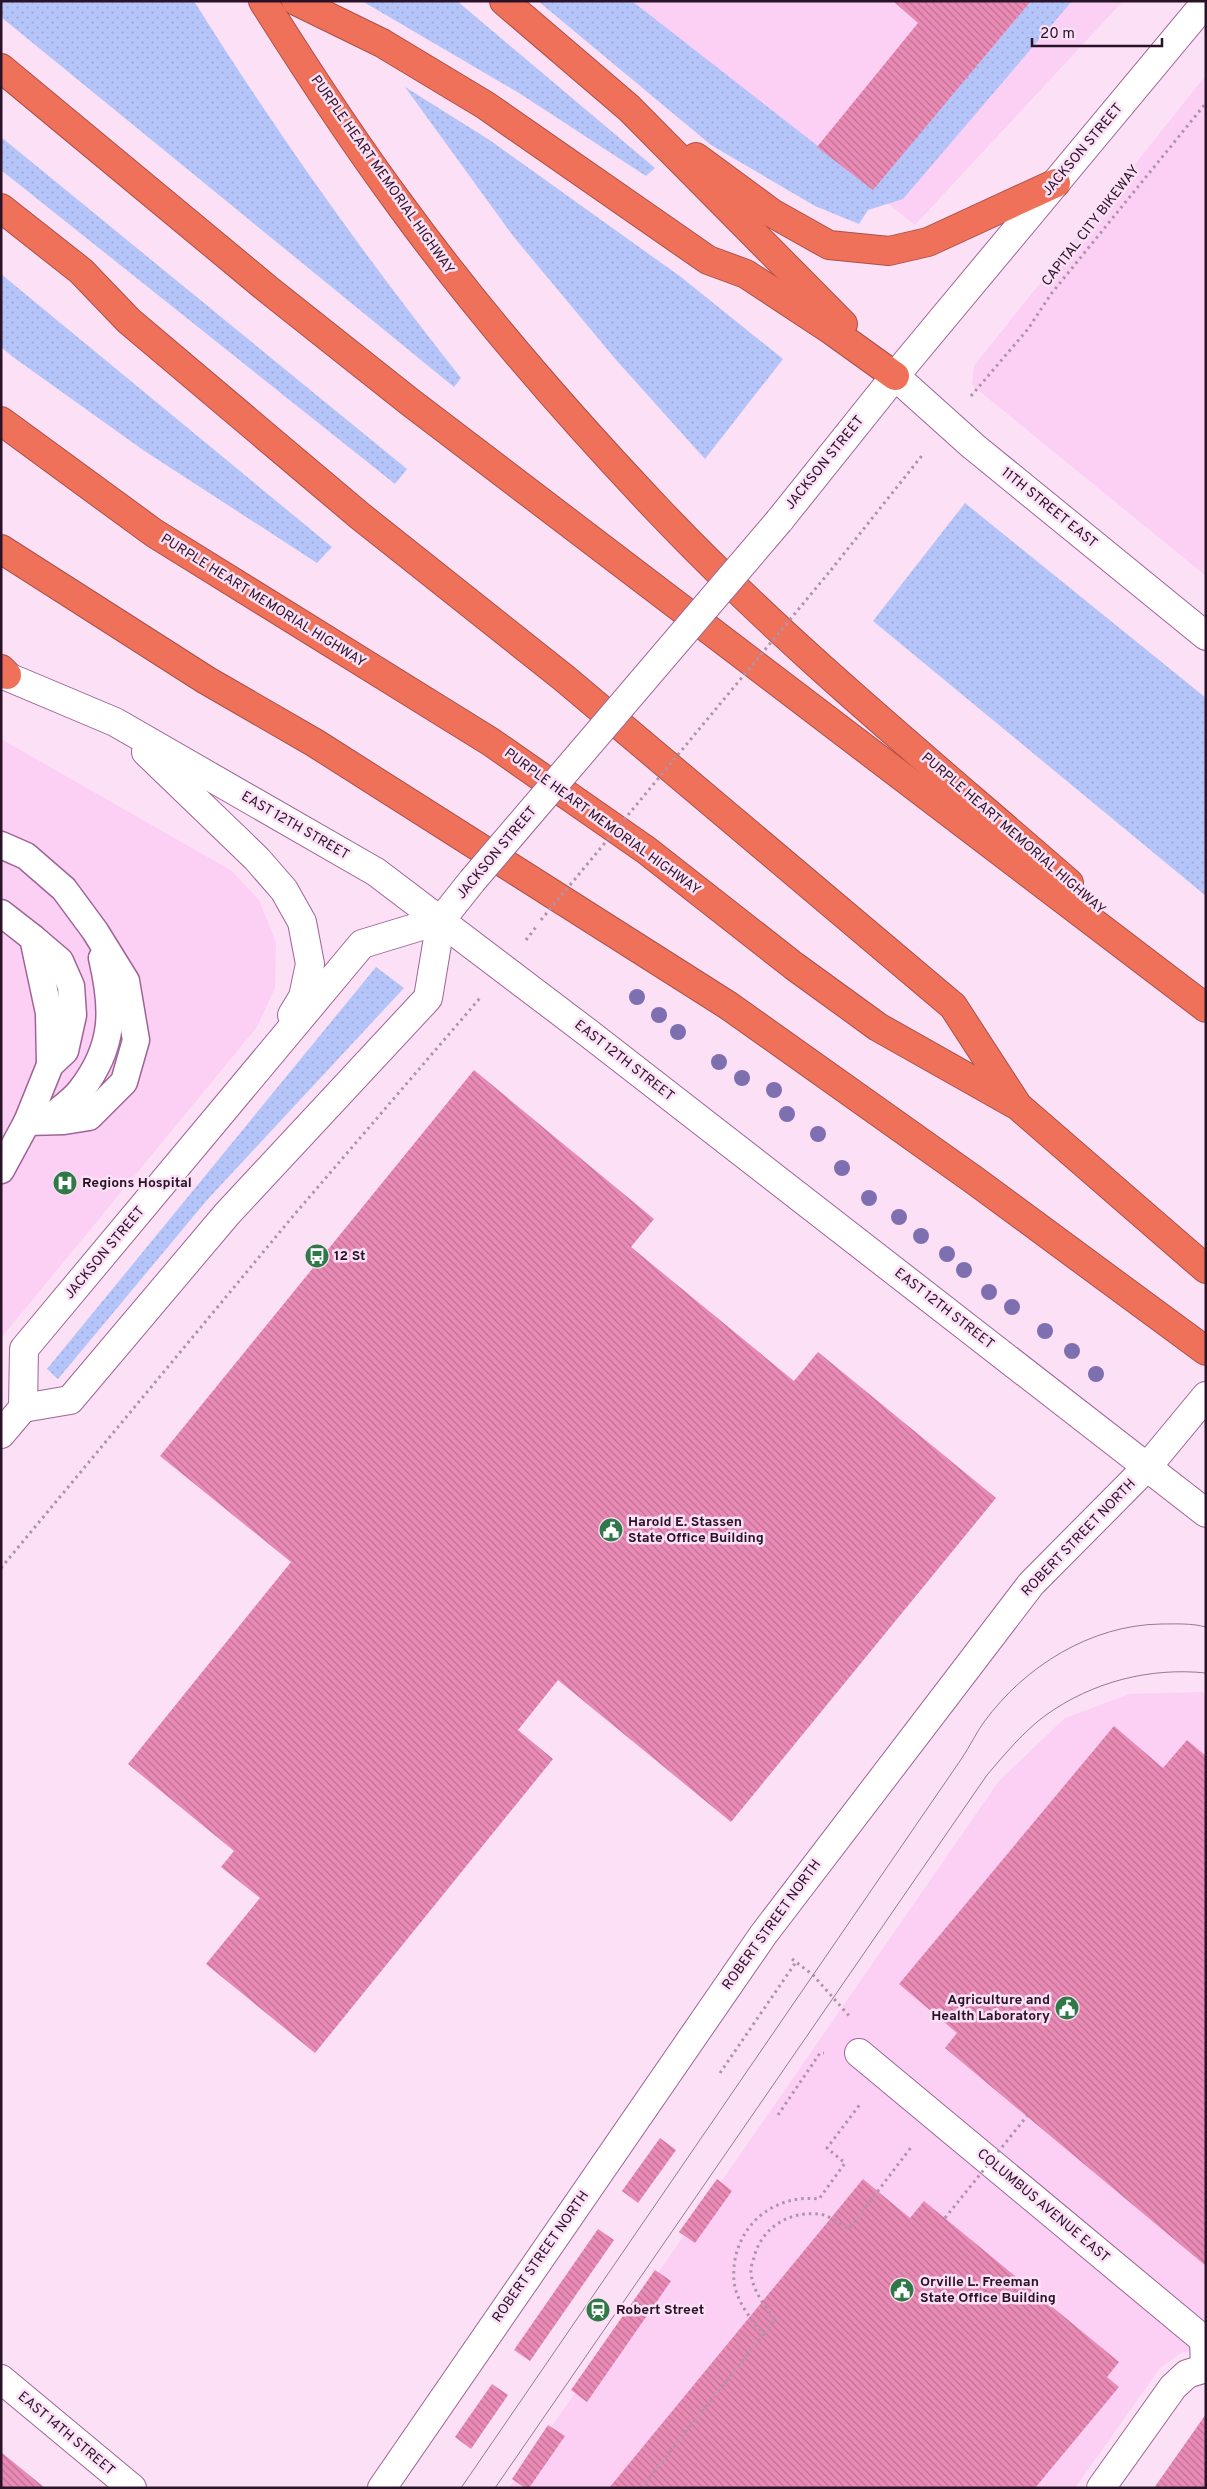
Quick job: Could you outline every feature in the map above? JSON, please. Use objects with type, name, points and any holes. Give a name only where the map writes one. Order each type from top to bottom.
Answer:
[{"type":"highway","name":"PURPLE HEART MEMORIAL HIGHWAY","points":[[263,1],[395,198],[462,286],[586,433],[659,511],[732,584],[834,678],[1206,1002]]},
{"type":"highway","points":[[296,1],[382,43],[485,105],[708,260],[746,274],[831,330],[895,376]]},
{"type":"highway","points":[[504,1],[629,108],[772,213],[830,245],[889,251],[928,242],[1056,183]]},
{"type":"highway","points":[[1,68],[270,291],[410,402],[1206,1008]]},
{"type":"highway","points":[[629,108],[895,376]]},
{"type":"highway","points":[[1,208],[82,271],[129,321],[360,516],[564,678],[953,1006],[1018,1106]]},
{"type":"highway","name":"PURPLE HEART MEMORIAL HIGHWAY","points":[[1,421],[154,533],[491,742],[646,850],[794,966],[878,1027],[1018,1106],[1206,1269]]},
{"type":"highway","points":[[1,550],[206,680],[315,743],[729,1006],[974,1180],[1206,1351]]},
{"type":"main road","name":"JACKSON STREET","points":[[8,1421],[70,1400],[227,1214],[428,998],[441,920],[779,521],[895,376],[1206,2]]},
{"type":"main road","name":"11TH STREET EAST","points":[[895,376],[947,423],[1206,636]]},
{"type":"main road","name":"EAST 12TH STREET","points":[[3,673],[115,722],[376,872],[504,968],[1148,1466],[1206,1513]]},
{"type":"main road","points":[[115,722],[258,859],[284,890],[302,922],[310,964],[303,997],[257,1073]]},
{"type":"main road","name":"JACKSON STREET","points":[[8,1421],[24,1349],[257,1073],[362,944],[441,920]]},
{"type":"main road","name":"ROBERT STREET NORTH","points":[[382,2488],[763,1935],[1031,1584],[1148,1466],[1204,1398]]},
{"type":"main road","name":"COLUMBUS AVENUE EAST","points":[[859,2053],[1204,2340],[1205,2368]]},
{"type":"main road","points":[[1101,2488],[1173,2387],[1187,2374],[1205,2368]]},
{"type":"main road","name":"EAST 14TH STREET","points":[[1,2379],[132,2488]]},
{"type":"lane","points":[[1,845],[26,856],[64,889],[95,931],[109,991],[110,1031],[99,1061],[80,1091],[36,1121],[1,1170]]},
{"type":"lane","points":[[1,912],[60,961],[70,986],[74,1015],[65,1051],[50,1065],[36,1121]]},
{"type":"path","name":"CAPITAL CITY BIKEWAY","points":[[541,920],[831,570],[947,423],[998,366],[1028,329],[1051,294],[1206,103]]},
{"type":"path","points":[[1,1568],[294,1215],[461,1023],[504,968]]},
{"type":"path","points":[[763,1935],[813,1975],[865,2032],[859,2053],[820,2053],[778,2115]]},
{"type":"path","points":[[720,2073],[796,1962]]},
{"type":"path","points":[[764,2334],[753,2323],[744,2307],[734,2281],[736,2260],[741,2240],[753,2222],[767,2209],[803,2198],[819,2199],[845,2163],[827,2148],[883,2074]]},
{"type":"path","points":[[641,2488],[775,2320],[756,2293],[750,2272],[756,2251],[767,2232],[784,2219],[801,2214],[820,2214],[848,2229],[935,2116]]},
{"type":"path","points":[[945,2218],[1027,2116]]},
{"type":"shaded area","points":[[1,1],[194,1],[322,193],[461,378],[454,387],[1,17]]},
{"type":"shaded area","points":[[362,1],[457,1],[655,168],[646,176],[519,93]]},
{"type":"shaded area","points":[[538,1],[632,1],[873,189],[1031,1],[1072,1],[903,199],[868,210],[859,224],[815,206],[711,145]]},
{"type":"shaded area","points":[[632,1],[1123,1],[915,225]]},
{"type":"shaded area","points":[[1206,75],[1206,576],[972,385],[974,366]]},
{"type":"shaded area","points":[[405,87],[488,139],[681,277],[783,359],[705,459],[617,361],[513,236]]},
{"type":"shaded area","points":[[1,137],[407,469],[395,484],[1,170]]},
{"type":"shaded area","points":[[1,274],[332,547],[317,563],[143,450],[13,357],[1,347]]},
{"type":"shaded area","points":[[965,503],[1206,698],[1206,896],[873,621]]},
{"type":"shaded area","name":"Regions Hospital","points":[[1,739],[232,871],[259,900],[276,943],[275,988],[257,1027],[1,1338]]},
{"type":"shaded area","points":[[376,967],[404,988],[207,1200],[58,1379],[47,1369]]},
{"type":"shaded area","points":[[1202,1692],[1206,1694],[1206,2347],[1181,2353],[1160,2368],[1075,2488],[509,2488],[999,1781],[1065,1718],[1130,1694]]},
{"type":"building","points":[[893,1],[1031,1],[873,190],[817,147],[918,23]]},
{"type":"building","name":"Harold E. Stassen State Office Building","points":[[474,1070],[654,1219],[631,1247],[794,1381],[818,1352],[996,1498],[731,1822],[558,1680],[518,1730],[553,1759],[315,2053],[206,1964],[260,1898],[221,1867],[234,1851],[128,1764],[291,1562],[160,1456]]},
{"type":"building","name":"Agriculture and Health Laboratory","points":[[1114,1726],[1163,1768],[1187,1740],[1206,1756],[1206,2266],[945,2048],[957,2033],[899,1984]]},
{"type":"building","points":[[660,2138],[676,2150],[638,2203],[622,2191]]},
{"type":"building","points":[[717,2179],[732,2191],[695,2243],[679,2232]]},
{"type":"building","name":"Orville L. Freeman State Office Building","points":[[863,2179],[910,2218],[924,2201],[1119,2362],[1107,2377],[1119,2387],[1035,2488],[609,2488]]},
{"type":"building","points":[[598,2229],[614,2240],[530,2361],[514,2350]]},
{"type":"building","points":[[655,2270],[671,2281],[587,2402],[571,2390]]},
{"type":"building","points":[[492,2384],[508,2395],[471,2449],[455,2437]]},
{"type":"building","points":[[1206,2414],[1206,2488],[1154,2488]]},
{"type":"building","points":[[548,2425],[565,2436],[529,2488],[525,2488],[512,2479]]},
{"type":"building","points":[[1,2452],[45,2488],[1,2488]]},
{"type":"tram line","points":[[461,2488],[962,1758],[981,1726],[1001,1702],[1019,1683],[1040,1667],[1062,1652],[1085,1641],[1135,1626],[1178,1624],[1206,1627]]},
{"type":"tram line","points":[[495,2488],[987,1775],[1022,1735],[1038,1721],[1064,1703],[1083,1694],[1122,1679],[1143,1675],[1164,1672],[1206,1673]]},
{"type":"place","name":"Regions Hospital","points":[[65,1183]]},
{"type":"place","name":"12 St","points":[[317,1256]]},
{"type":"place","name":"Harold E. Stassen State Office Building","points":[[611,1530]]},
{"type":"place","name":"Agriculture and Health Laboratory","points":[[1067,2008]]},
{"type":"place","name":"Orville L. Freeman State Office Building","points":[[902,2290]]},
{"type":"place","name":"Robert Street","points":[[598,2310]]}]
